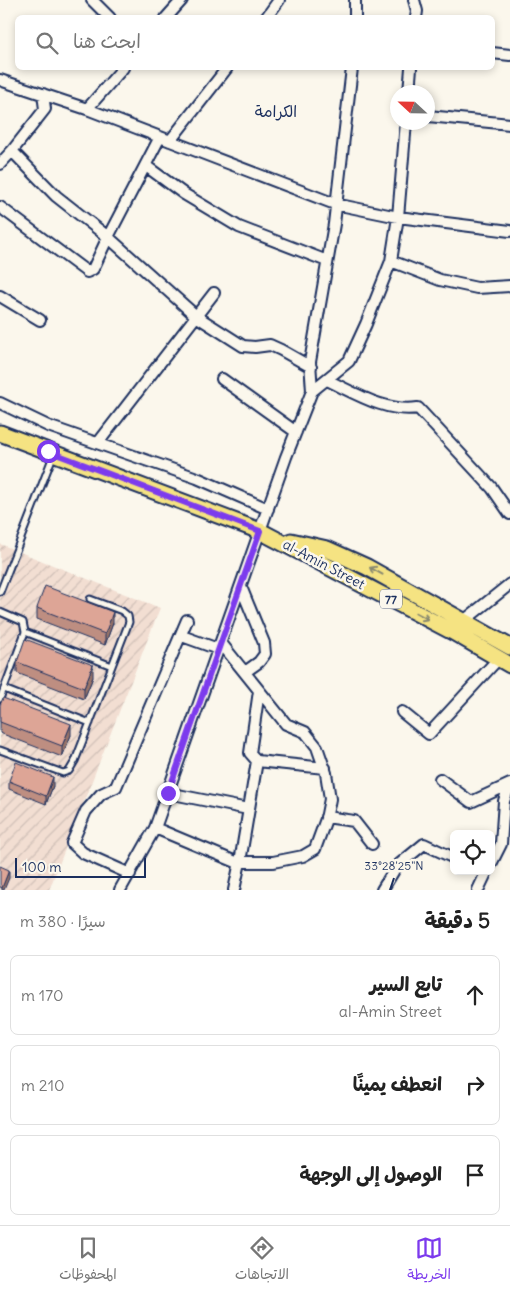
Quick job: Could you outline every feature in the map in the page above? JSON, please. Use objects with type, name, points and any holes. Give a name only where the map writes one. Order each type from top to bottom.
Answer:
[{"type":"main road","name":"al-Amin Street","points":[[0,433],[265,534],[453,632],[504,662]]},
{"type":"main road","name":"al-Amin Street","points":[[265,534],[327,549],[367,567],[510,647]]},
{"type":"street","points":[[92,0],[107,15]]},
{"type":"street","points":[[169,15],[182,0]]},
{"type":"street","points":[[268,15],[279,0]]},
{"type":"street","points":[[355,0],[355,15]]},
{"type":"street","points":[[414,0],[416,15]]},
{"type":"street","points":[[495,53],[510,55]]},
{"type":"street","points":[[87,109],[120,70]]},
{"type":"street","points":[[0,207],[87,272],[93,269],[146,166],[165,139],[225,70]]},
{"type":"street","points":[[120,890],[155,828],[241,587],[265,534],[268,509],[312,391],[311,367],[328,261],[352,70]]},
{"type":"street","points":[[410,85],[411,70]]},
{"type":"street","points":[[0,80],[87,109],[335,204],[398,217],[510,231]]},
{"type":"street","points":[[0,164],[45,109],[43,94]]},
{"type":"street","points":[[435,117],[510,124]]},
{"type":"street","points":[[312,391],[349,361],[391,261],[398,217],[405,130]]},
{"type":"street","points":[[12,151],[56,196],[108,237],[196,316],[242,346],[270,345],[311,367]]},
{"type":"street","points":[[146,166],[184,194],[239,227],[328,261]]},
{"type":"street","points":[[391,261],[440,280],[477,288],[510,286]]},
{"type":"street","points":[[98,444],[214,293]]},
{"type":"street","points":[[0,296],[40,320]]},
{"type":"street","points":[[222,379],[296,432]]},
{"type":"street","points":[[327,380],[391,408],[405,410],[418,408],[492,488],[510,514]]},
{"type":"street","points":[[0,403],[48,426],[197,478],[268,509]]},
{"type":"street","points":[[453,632],[464,620],[510,584]]},
{"type":"street","points":[[241,587],[264,643],[265,654],[259,662],[245,672]]},
{"type":"street","points":[[130,874],[83,853],[72,843],[86,811],[101,794],[116,787],[182,636],[187,620]]},
{"type":"street","points":[[155,828],[236,862],[273,862],[303,856],[315,849],[330,799],[324,768],[317,747],[305,732],[286,724],[245,672],[220,646],[182,636]]},
{"type":"street","points":[[402,712],[429,734],[504,662]]},
{"type":"street","points":[[259,690],[250,753],[257,761],[324,768]]},
{"type":"street","points":[[234,890],[257,761]]},
{"type":"street","points":[[440,779],[471,802],[510,784]]},
{"type":"street","points":[[495,860],[506,846],[504,800],[510,784]]},
{"type":"street","points":[[168,793],[248,809]]},
{"type":"street","points":[[326,817],[354,821],[372,844]]},
{"type":"street","points":[[382,890],[396,867],[424,844],[450,856]]},
{"type":"street","points":[[478,890],[485,875]]},
{"type":"lane","points":[[0,592],[54,453]]},
{"type":"lane","points":[[0,750],[63,773],[69,771],[75,761],[129,622],[128,616],[122,611],[90,599]]},
{"type":"lane","points":[[0,612],[23,622],[25,632],[0,699]]},
{"type":"lane","points":[[25,632],[112,666]]},
{"type":"lane","points":[[4,689],[90,723]]},
{"type":"shaded area","points":[[0,544],[160,608],[49,890],[0,890]]},
{"type":"building","points":[[45,586],[113,612],[105,634],[37,608]]},
{"type":"building","points":[[25,639],[93,665],[84,688],[17,662]]},
{"type":"building","points":[[3,698],[71,724],[62,746],[0,722],[0,705]]},
{"type":"building","points":[[16,762],[53,777],[46,796],[9,781]]},
{"type":"building","points":[[0,866],[9,870],[2,888],[0,887]]},
{"type":"district","name":"الكرامة","points":[[276,111]]},
{"type":"route","points":[[48,451],[260,531],[168,793]]}]
